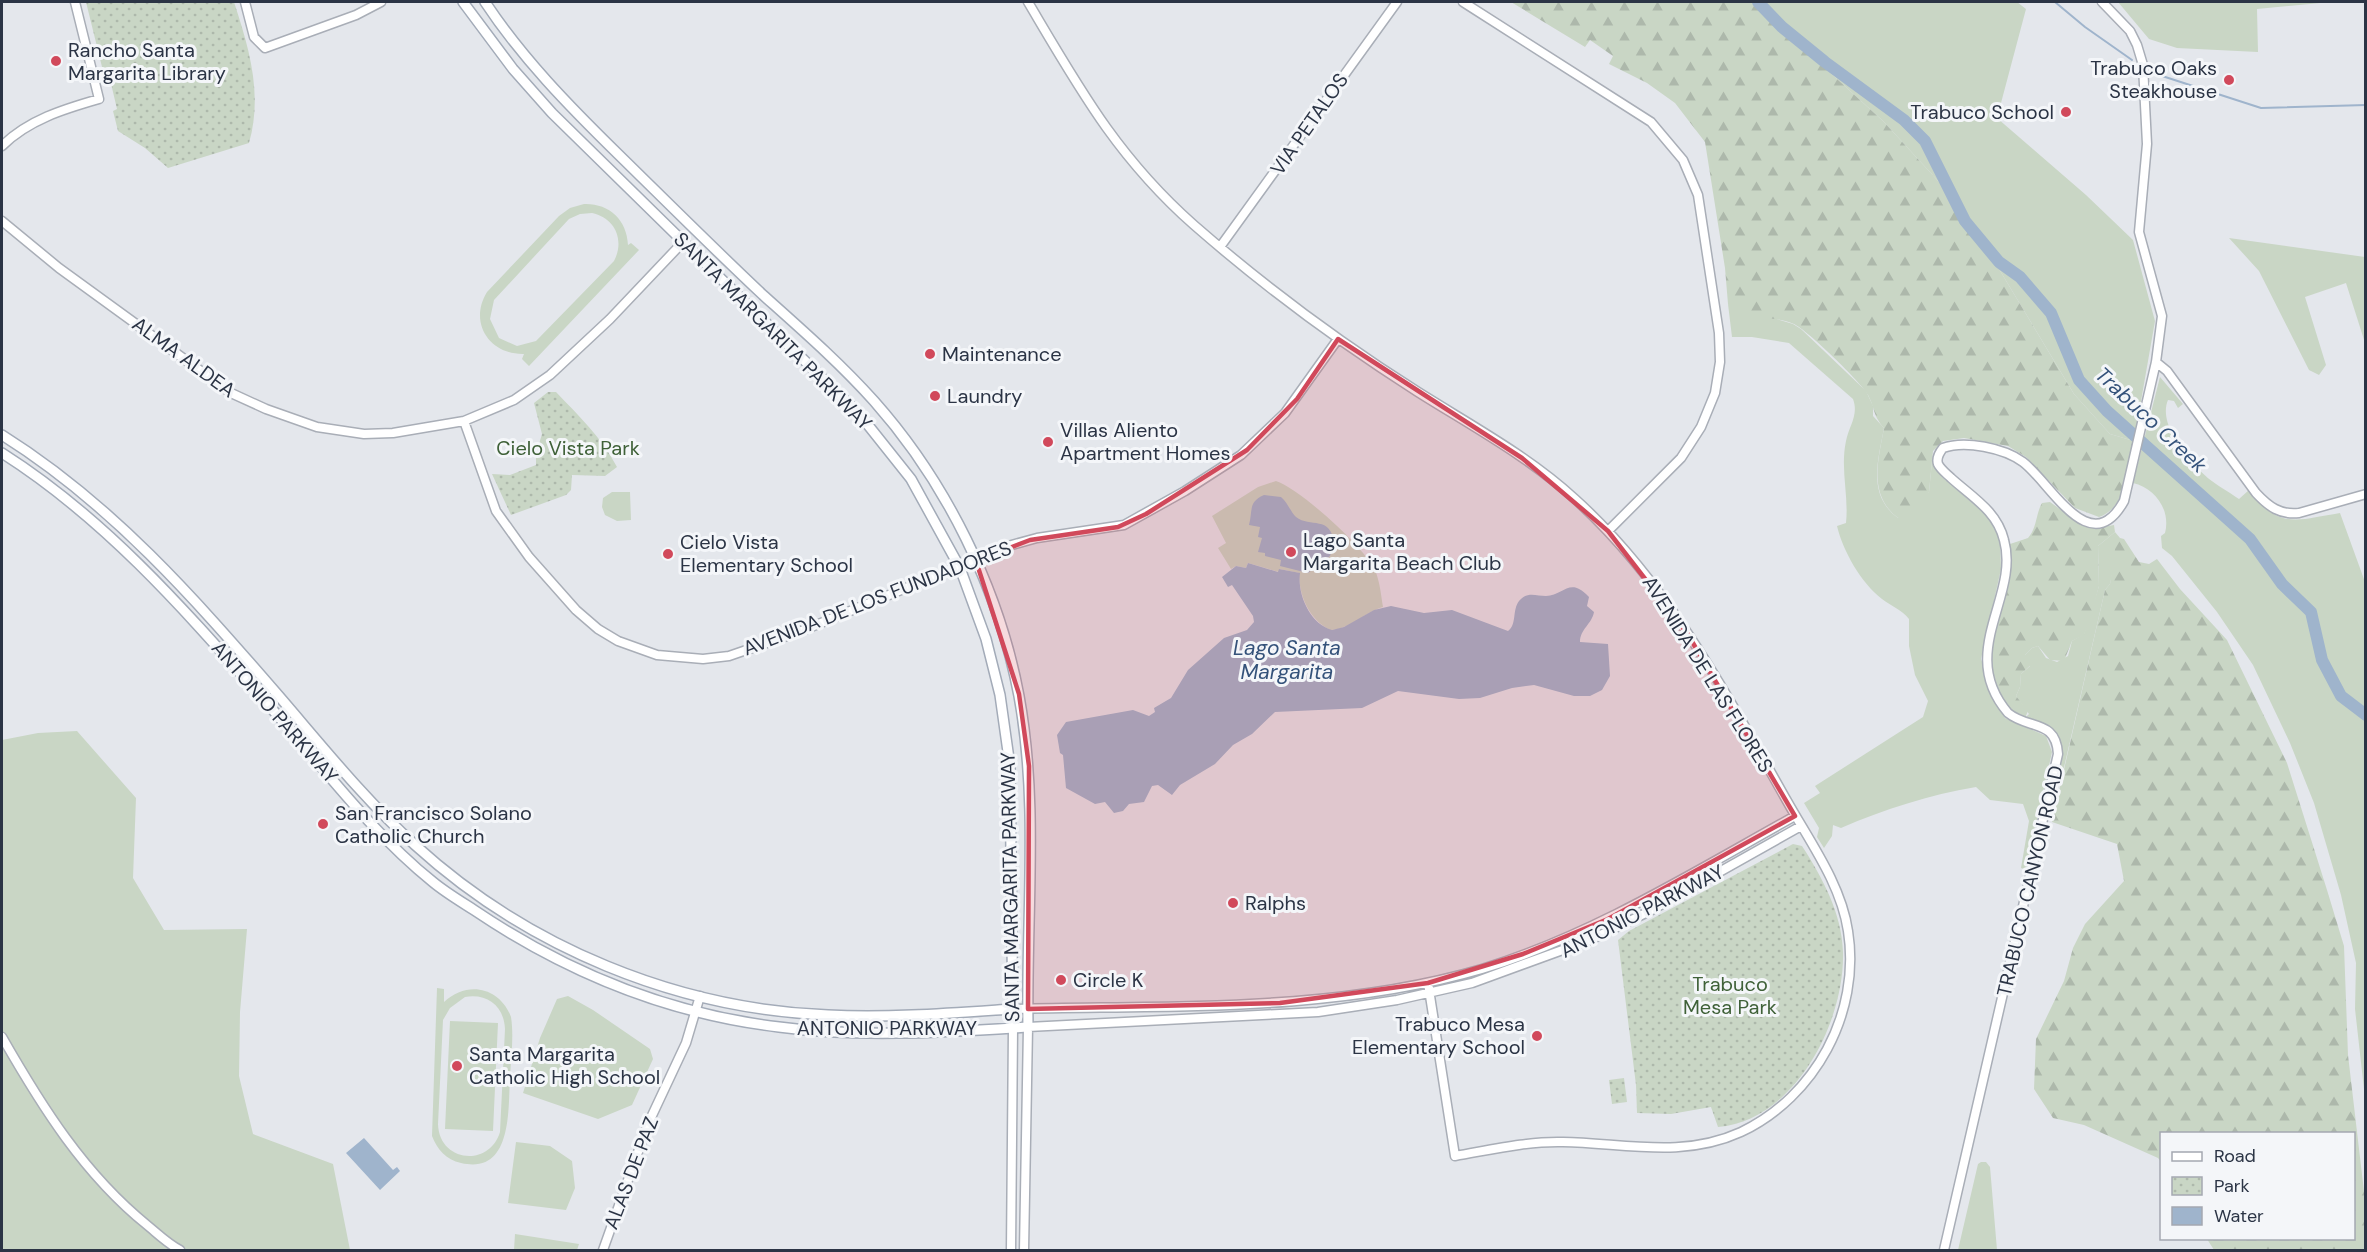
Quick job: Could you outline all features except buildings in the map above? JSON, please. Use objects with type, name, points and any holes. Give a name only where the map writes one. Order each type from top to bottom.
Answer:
[{"type":"main road","points":[[2,146],[14,135],[44,118],[99,99],[75,2]]},
{"type":"main road","points":[[245,2],[254,37],[261,46],[272,46],[321,29],[381,2]]},
{"type":"main road","name":"SANTA MARGARITA PARKWAY","points":[[463,2],[513,69],[552,113],[860,416],[911,479],[960,568],[986,639],[1000,695],[1010,766],[1013,1028],[1011,1251]]},
{"type":"main road","name":"SANTA MARGARITA PARKWAY","points":[[485,2],[516,47],[567,105],[763,294],[838,362],[876,403],[912,449],[954,514],[976,561],[1000,625],[1019,694],[1029,766],[1030,844],[1024,1251]]},
{"type":"main road","name":"AVENIDA DE LAS FLORES","points":[[1028,2],[1099,121],[1130,162],[1165,199],[1253,277],[1338,339],[1522,458],[1562,487],[1608,531],[1647,576],[1687,633],[1796,816],[1840,900],[1848,930],[1851,956],[1846,1001],[1833,1039],[1812,1074],[1799,1090],[1775,1111],[1748,1128],[1710,1143],[1690,1147],[1652,1149],[1554,1142],[1455,1156],[1429,994]]},
{"type":"main road","name":"VIA PETALOS","points":[[1220,247],[1397,2]]},
{"type":"main road","points":[[1463,2],[1651,122],[1683,160],[1698,195],[1719,333],[1720,362],[1714,393],[1701,427],[1681,458],[1608,531]]},
{"type":"main road","name":"TRABUCO CANYON ROAD","points":[[1944,1251],[2058,754],[2052,734],[2044,728],[2008,713],[1992,682],[1986,660],[1987,647],[2003,582],[2006,543],[1998,522],[1989,510],[1946,474],[1938,464],[1937,458],[1943,448],[1957,445],[2012,455],[2027,465],[2072,513],[2092,523],[2105,521],[2117,513],[2125,494],[2162,327],[2161,306],[2146,265],[2138,220],[2147,144],[2143,65],[2138,45],[2130,32],[2102,2]]},
{"type":"main road","name":"ALMA ALDEA","points":[[2,221],[59,268],[231,393],[266,409],[317,427],[364,434],[393,434],[464,421],[514,400],[550,375],[610,320],[684,242]]},
{"type":"main road","name":"AVENIDA DE LOS FUNDADORES","points":[[464,421],[482,478],[496,511],[512,534],[587,620],[618,641],[639,650],[681,658],[703,659],[729,656],[804,630],[1030,540],[1131,523],[1241,454],[1285,413],[1338,339]]},
{"type":"main road","points":[[2156,362],[2167,371],[2256,493],[2274,509],[2289,514],[2299,513],[2366,494]]},
{"type":"main road","name":"ANTONIO PARKWAY","points":[[2,435],[70,483],[153,555],[208,613],[389,820],[443,869],[521,926],[612,969],[700,996],[741,1005],[828,1015],[1280,1002],[1428,983],[1523,954],[1608,919],[1796,816]]},
{"type":"main road","name":"ANTONIO PARKWAY","points":[[2,453],[70,502],[146,568],[189,613],[386,839],[433,882],[512,936],[570,967],[633,993],[769,1026],[825,1031],[1013,1028],[1318,1012],[1429,994],[1517,969],[1590,940],[1650,911],[1801,826]]},
{"type":"main road","points":[[1428,983],[1429,994]]},
{"type":"main road","name":"ALAS DE PAZ","points":[[603,1251],[613,1217],[648,1124],[686,1043],[700,996]]},
{"type":"main road","points":[[2,1037],[72,1149],[95,1178],[124,1207],[180,1251]]},
{"type":"highlighted area","points":[[1338,339],[1522,458],[1608,531],[1687,633],[1795,816],[1608,919],[1523,954],[1428,983],[1280,1003],[1028,1009],[1029,766],[1019,694],[976,561],[1030,540],[1118,527],[1146,514],[1247,450],[1297,399]]},
{"type":"green space","points":[[86,2],[234,2],[249,54],[254,89],[255,107],[249,143],[168,168],[145,148],[118,131],[113,111],[117,109],[109,75],[104,75]]},
{"type":"green space","points":[[1511,2],[1753,2],[1883,121],[1940,183],[1963,221],[1993,259],[2074,394],[2110,434],[2134,441],[2125,485],[2116,505],[2099,517],[2075,508],[2026,457],[2008,446],[1964,438],[1943,441],[1933,451],[1929,492],[1916,515],[1898,518],[1882,499],[1879,488],[1877,477],[1879,453],[1884,428],[1863,388],[1845,368],[1801,328],[1786,321],[1743,313],[1728,304],[1725,268],[1705,142],[1675,103],[1647,83],[1609,64],[1613,56],[1590,40],[1585,47]]},
{"type":"green space","points":[[1753,2],[2017,2],[2026,9],[1997,118],[2086,195],[2133,240],[2155,321],[2134,441],[2110,434],[2074,394],[1993,259],[1963,221],[1940,183],[1883,121]]},
{"type":"green space","points":[[2118,2],[2331,2],[2257,9],[2258,52],[2177,48],[2149,39]]},
{"type":"green space","points":[[593,204],[615,214],[624,227],[628,245],[631,243],[639,250],[529,366],[522,359],[524,354],[512,353],[492,343],[481,326],[482,304],[487,292],[559,216],[570,208]],"holes":[[[592,213],[607,220],[616,231],[618,245],[614,261],[536,341],[517,346],[499,338],[490,319],[494,300],[569,219],[580,214]]]},
{"type":"green space","points":[[2229,238],[2365,257],[2365,343],[2346,283],[2305,297],[2326,365],[2319,375],[2309,370],[2259,271]]},
{"type":"green space","points":[[1728,304],[1793,324],[1801,329],[1866,391],[1873,406],[1873,416],[1884,428],[1878,465],[1878,488],[1888,509],[1898,518],[1929,492],[1932,461],[1942,477],[1991,519],[2000,536],[2001,569],[1981,659],[1996,702],[2005,718],[2046,736],[2052,752],[2026,870],[2021,868],[2029,821],[2023,804],[1990,800],[1976,787],[1907,803],[1841,828],[1833,825],[1832,836],[1824,848],[1817,837],[1819,828],[1804,803],[1820,793],[1815,786],[1923,717],[1928,701],[1915,675],[1909,646],[1909,619],[1874,592],[1860,575],[1848,556],[1837,526],[1846,523],[1844,451],[1855,410],[1853,399],[1789,343],[1752,337],[1732,337]]},
{"type":"green space","points":[[2160,377],[2183,404],[2178,408],[2174,401],[2168,400],[2166,413],[2169,427],[2177,439],[2188,447],[2195,465],[2201,472],[2239,499],[2249,490],[2259,503],[2279,517],[2300,519],[2340,513],[2365,582],[2365,1098],[2355,1009],[2356,963],[2341,895],[2314,803],[2290,743],[2253,665],[2217,612],[2172,556],[2162,548],[2161,536],[2165,533],[2166,516],[2160,501],[2148,490],[2133,483]]},
{"type":"green space","name":"Cielo Vista Park","points":[[548,392],[556,392],[581,418],[604,446],[617,467],[605,476],[572,475],[571,490],[566,495],[511,515],[492,474],[510,475],[536,465],[536,454],[542,434],[534,403]]},
{"type":"green space","name":"Lago Santa Margarita Beach Club","points":[[1276,481],[1315,506],[1358,547],[1375,570],[1383,607],[1344,627],[1330,630],[1316,620],[1307,606],[1299,582],[1299,573],[1279,569],[1279,572],[1248,563],[1246,568],[1236,566],[1231,569],[1218,548],[1226,543],[1212,516],[1258,487]]},
{"type":"green space","points":[[612,492],[630,492],[631,520],[617,521],[605,515],[602,507],[603,498]]},
{"type":"green space","points":[[2050,502],[2082,525],[2097,528],[2114,525],[2115,532],[2098,546],[2099,586],[2084,635],[2072,641],[2064,661],[2050,660],[2038,646],[2025,655],[2032,656],[2034,662],[2021,674],[2020,687],[2016,696],[2028,711],[2025,718],[2008,706],[1997,689],[1992,647],[2010,560],[2010,544],[2028,538],[2042,503]]},
{"type":"green space","points":[[2115,532],[2120,538],[2110,584],[2105,590],[2062,776],[2059,775],[2062,752],[2058,737],[2046,726],[2025,718],[2029,714],[2016,696],[2020,687],[2021,674],[2030,666],[2025,655],[2032,648],[2038,646],[2046,658],[2057,662],[2068,656],[2072,641],[2084,634],[2099,586],[2098,546]]},
{"type":"green space","points":[[2120,538],[2124,539],[2139,562],[2149,564],[2157,559],[2180,589],[2227,640],[2287,763],[2344,946],[2348,1055],[2365,1200],[2365,1250],[2214,1250],[2208,1240],[2355,1240],[2355,1132],[2160,1132],[2160,1161],[2084,1125],[2053,1118],[2034,1089],[2036,1039],[2064,981],[2073,948],[2085,924],[2124,881],[2117,844],[2052,822],[2105,590],[2110,584],[2116,542]]},
{"type":"green space","points":[[77,731],[136,798],[133,878],[164,930],[247,929],[240,1012],[239,1076],[253,1134],[333,1164],[350,1250],[2,1250],[2,740],[38,733]]},
{"type":"green space","name":"Trabuco Mesa Park","points":[[1793,844],[1802,846],[1817,870],[1835,909],[1842,938],[1841,980],[1835,1008],[1810,1064],[1791,1088],[1770,1107],[1745,1121],[1718,1127],[1711,1107],[1671,1114],[1637,1113],[1636,1085],[1618,940],[1629,931]]},
{"type":"green space","points":[[437,988],[444,989],[444,1002],[453,995],[472,989],[491,993],[506,1007],[512,1024],[509,1106],[499,1150],[490,1159],[478,1164],[461,1163],[447,1157],[439,1149],[432,1136]],"holes":[[[473,996],[493,1003],[504,1021],[500,1132],[494,1144],[486,1151],[465,1156],[455,1153],[440,1137],[438,1124],[443,1020],[450,1008],[465,997]]]},
{"type":"green space","points":[[568,996],[593,1010],[650,1049],[653,1059],[632,1105],[598,1119],[523,1093],[540,1038],[557,999]]},
{"type":"green space","points":[[450,1021],[498,1023],[493,1131],[445,1129]]},
{"type":"green space","points":[[1624,1078],[1627,1102],[1612,1104],[1609,1080]]},
{"type":"green space","points":[[516,1142],[550,1146],[572,1161],[575,1188],[566,1210],[508,1203]]},
{"type":"green space","points":[[1986,1162],[1990,1167],[1997,1250],[1958,1250],[1978,1164]]},
{"type":"green space","points":[[515,1234],[579,1244],[577,1250],[514,1250]]},
{"type":"water","points":[[1264,495],[1281,497],[1296,517],[1324,525],[1329,529],[1334,543],[1330,556],[1308,573],[1280,566],[1281,560],[1258,552],[1262,538],[1258,537],[1260,527],[1249,525],[1253,504]]},
{"type":"water","name":"Lago Santa Margarita","points":[[1248,563],[1278,572],[1279,569],[1300,573],[1303,599],[1311,615],[1324,627],[1332,630],[1344,627],[1374,610],[1391,606],[1424,613],[1452,610],[1508,631],[1513,625],[1517,605],[1522,598],[1528,595],[1552,595],[1567,588],[1577,588],[1589,597],[1587,606],[1594,612],[1580,642],[1608,644],[1610,676],[1602,690],[1590,696],[1574,696],[1534,685],[1512,688],[1480,698],[1459,699],[1398,691],[1362,708],[1275,712],[1252,734],[1233,745],[1215,764],[1180,785],[1172,795],[1158,785],[1152,786],[1144,802],[1129,804],[1123,811],[1114,813],[1105,802],[1095,804],[1066,788],[1063,755],[1060,753],[1057,735],[1066,722],[1133,710],[1149,716],[1155,712],[1154,708],[1171,698],[1188,670],[1224,638],[1247,630],[1254,622],[1253,616],[1232,585],[1228,587],[1222,577],[1236,566],[1246,568]]},
{"type":"water","points":[[364,1138],[393,1170],[397,1167],[400,1171],[380,1190],[346,1153]]},
{"type":"waterway","name":"Trabuco Creek","points":[[1758,2],[1782,27],[1904,120],[1925,141],[1965,221],[1999,262],[2020,277],[2051,313],[2079,380],[2107,411],[2250,539],[2282,584],[2311,612],[2322,660],[2341,696],[2366,715]]},
{"type":"waterway","points":[[2055,2],[2085,27],[2132,60]]},
{"type":"waterway","points":[[2156,74],[2261,108],[2366,105]]},
{"type":"place","name":"Rancho Santa Margarita Library","points":[[56,61]]},
{"type":"place","name":"Trabuco Oaks Steakhouse","points":[[2229,80]]},
{"type":"place","name":"Trabuco School","points":[[2066,112]]},
{"type":"place","name":"Maintenance","points":[[930,354]]},
{"type":"place","name":"Laundry","points":[[935,396]]},
{"type":"place","name":"Villas Aliento Apartment Homes","points":[[1048,442]]},
{"type":"place","name":"Lago Santa Margarita Beach Club","points":[[1291,552]]},
{"type":"place","name":"Cielo Vista Elementary School","points":[[668,554]]},
{"type":"place","name":"San Francisco Solano Catholic Church","points":[[323,824]]},
{"type":"place","name":"Ralphs","points":[[1233,903]]},
{"type":"place","name":"Circle K","points":[[1061,980]]},
{"type":"place","name":"Trabuco Mesa Elementary School","points":[[1537,1036]]},
{"type":"place","name":"Santa Margarita Catholic High School","points":[[457,1066]]}]
